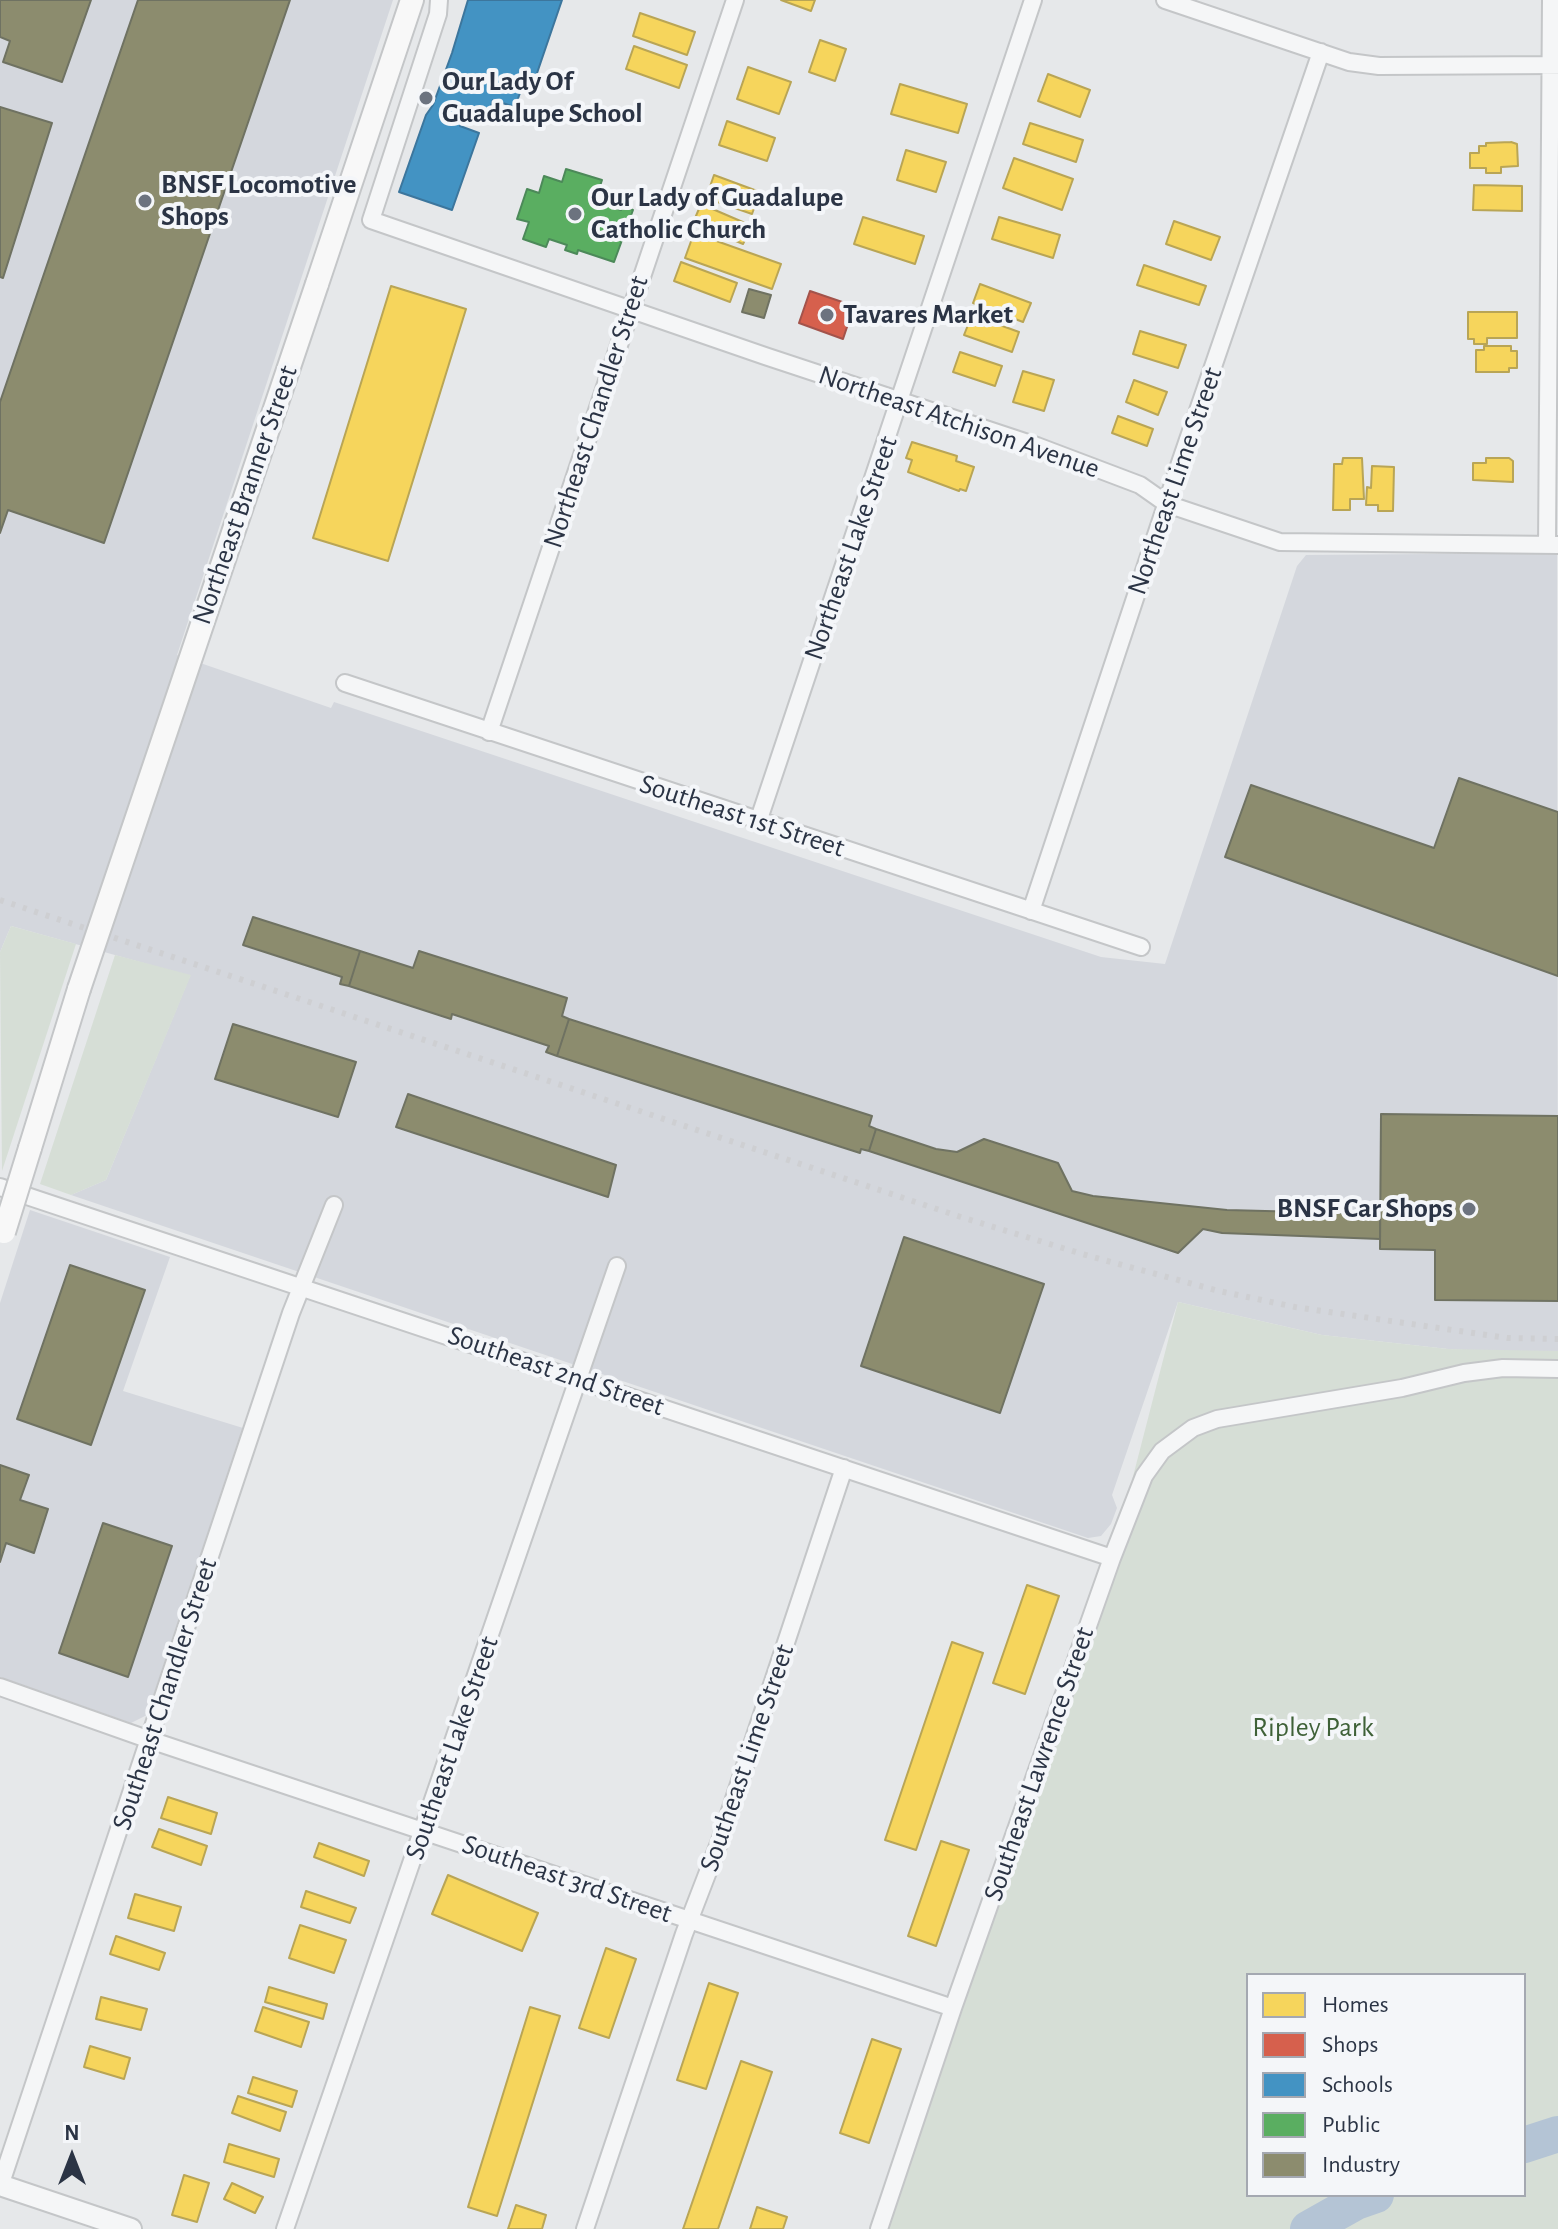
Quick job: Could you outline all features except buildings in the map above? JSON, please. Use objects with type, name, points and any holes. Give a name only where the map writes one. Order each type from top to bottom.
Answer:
[{"type":"main road","name":"Northeast Branner Street","points":[[2,1238],[79,989],[412,0]]},
{"type":"street","name":"Northeast Atchison Avenue","points":[[439,0],[438,14],[371,220],[1037,446],[1140,485],[1167,504],[1280,542],[1552,545]]},
{"type":"street","name":"Northeast Chandler Street","points":[[489,732],[735,0]]},
{"type":"street","name":"Northeast Lake Street","points":[[758,822],[1033,0]]},
{"type":"street","points":[[1165,0],[1349,62],[1379,66],[1554,65]]},
{"type":"street","points":[[1551,0],[1554,65],[1552,545]]},
{"type":"street","name":"Northeast Lime Street","points":[[1031,911],[1321,52]]},
{"type":"street","name":"Southeast 1st Street","points":[[345,683],[1141,947]]},
{"type":"street","name":"Southeast 2nd Street","points":[[0,1187],[1112,1558]]},
{"type":"street","name":"Southeast Chandler Street","points":[[0,2185],[300,1288],[334,1205]]},
{"type":"street","name":"Southeast Lake Street","points":[[285,2229],[617,1266]]},
{"type":"street","name":"Southeast Lawrence Street","points":[[879,2229],[953,2008],[1112,1558],[1144,1476],[1162,1451],[1180,1436],[1217,1419],[1402,1388],[1464,1373],[1503,1368],[1558,1369]]},
{"type":"street","name":"Southeast Lime Street","points":[[585,2229],[721,1838],[844,1468]]},
{"type":"street","name":"Southeast 3rd Street","points":[[0,1687],[953,2008]]},
{"type":"street","points":[[0,2185],[131,2229]]},
{"type":"shaded area","points":[[0,0],[393,0],[177,655],[331,708],[334,702],[1101,957],[1165,964],[1297,566],[1306,555],[1557,553],[1558,1356],[1448,1349],[1322,1335],[1178,1302],[1112,1495],[1117,1508],[1111,1524],[1101,1536],[1088,1538],[71,1195],[106,1180],[190,976],[11,926],[0,952]]},
{"type":"shaded area","points":[[30,1210],[170,1257],[123,1391],[243,1428],[147,1715],[131,1723],[0,1677],[0,1303]]},
{"type":"green space","points":[[11,926],[76,944],[2,1171],[0,952]]},
{"type":"green space","points":[[115,955],[191,975],[106,1180],[71,1195],[40,1184]]},
{"type":"green space","name":"Ripley Park","points":[[1178,1302],[1322,1335],[1448,1349],[1558,1351],[1558,2229],[886,2229],[1112,1558]]},
{"type":"waterway","points":[[1526,2144],[1558,2134]]},
{"type":"waterway","points":[[1308,2229],[1370,2197]]},
{"type":"railway","points":[[0,900],[961,1217],[1089,1256],[1219,1291],[1295,1307],[1507,1338],[1558,1339]]},
{"type":"place","name":"Our Lady Of Guadalupe School","points":[[426,98]]},
{"type":"place","name":"BNSF Locomotive Shops","points":[[145,201]]},
{"type":"place","name":"Our Lady of Guadalupe Catholic Church","points":[[575,214]]},
{"type":"place","name":"Tavares Market","points":[[827,315]]},
{"type":"place","name":"BNSF Car Shops","points":[[1469,1209]]}]
